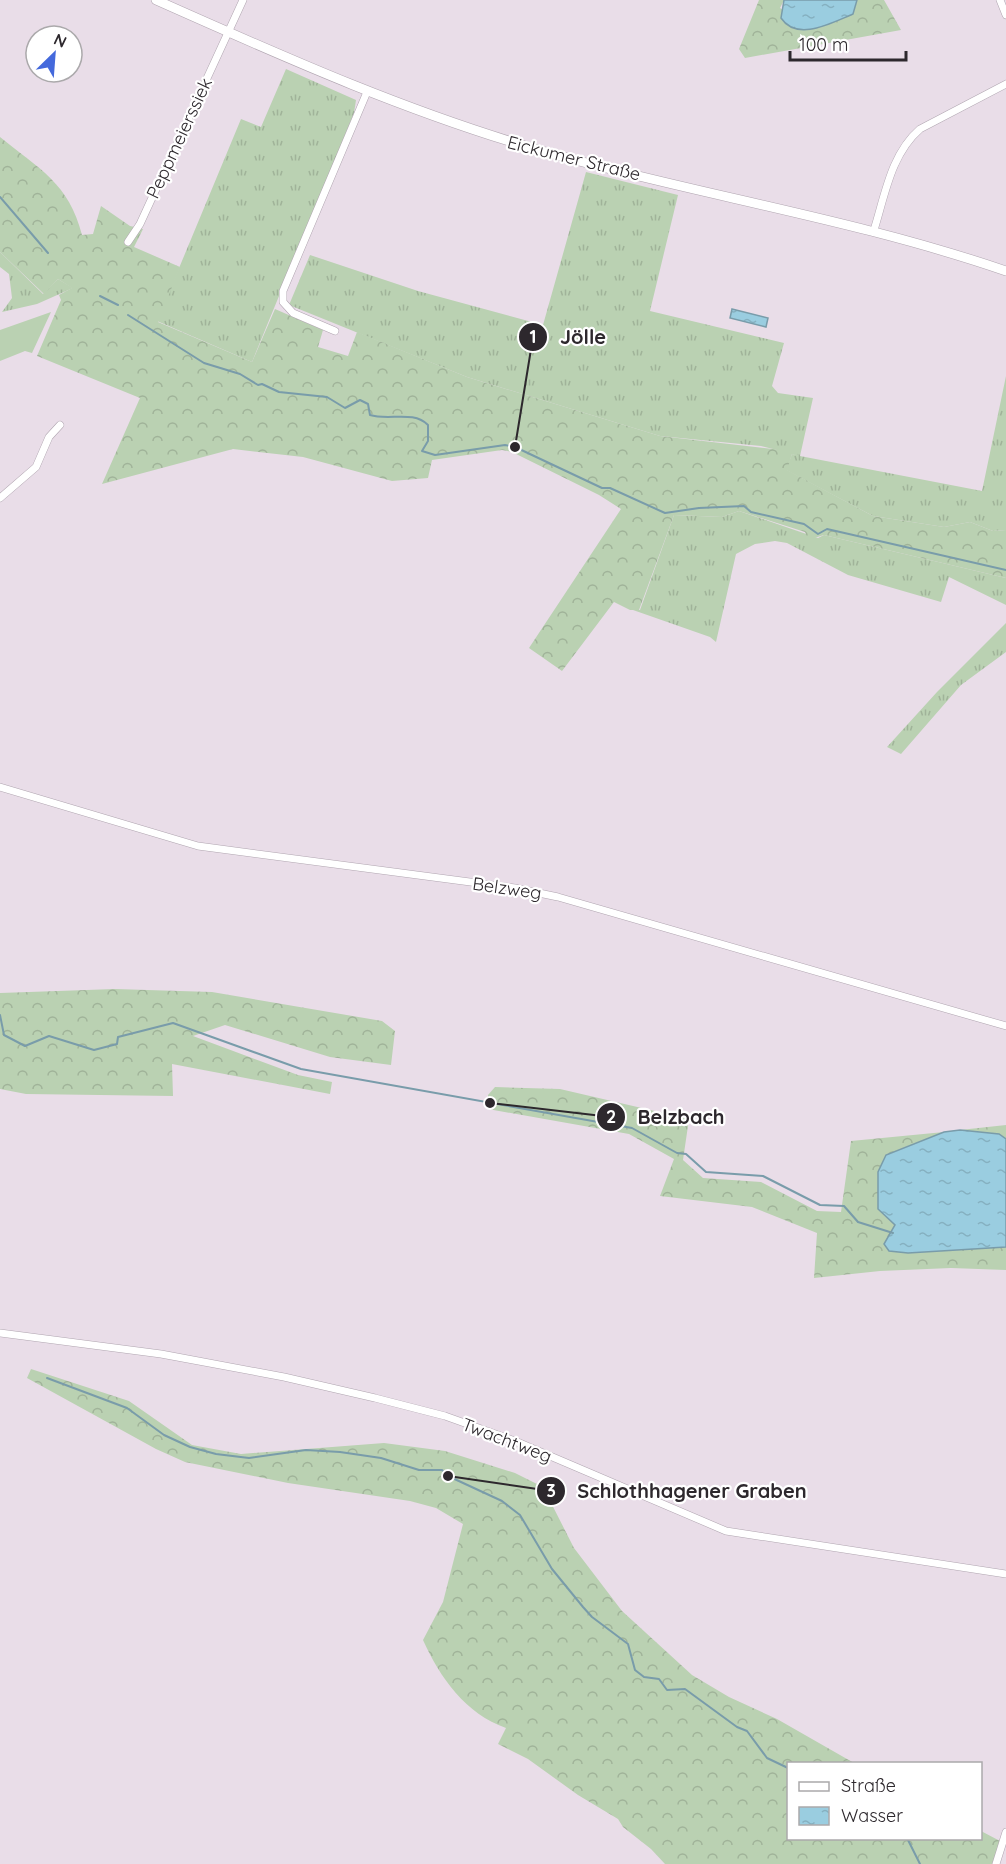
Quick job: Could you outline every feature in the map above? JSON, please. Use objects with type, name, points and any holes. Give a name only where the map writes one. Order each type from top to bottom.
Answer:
[{"type":"main road","name":"Eickumer Straße","points":[[156,0],[367,92],[464,128],[556,155],[874,230],[1006,271]]},
{"type":"street","name":"Peppmeierssiek","points":[[128,242],[140,224],[200,90],[230,33],[243,0]]},
{"type":"street","points":[[1000,0],[1006,15]]},
{"type":"street","points":[[874,230],[896,160],[912,135],[1006,84]]},
{"type":"street","points":[[335,331],[293,313],[283,302],[283,291],[367,92]]},
{"type":"street","points":[[0,498],[36,467],[50,437],[60,425]]},
{"type":"street","name":"Belzweg","points":[[0,787],[198,846],[515,888],[558,897],[1006,1026]]},
{"type":"street","name":"Twachtweg","points":[[0,1333],[161,1354],[284,1377],[375,1398],[445,1416],[515,1441],[726,1531],[1006,1574]]},
{"type":"street","points":[[996,1864],[1006,1832]]},
{"type":"green space","points":[[759,0],[784,0],[780,8],[813,28],[853,14],[857,0],[884,0],[901,30],[745,58],[739,49]]},
{"type":"green space","points":[[286,69],[356,100],[354,113],[252,362],[157,321],[241,119],[261,127]]},
{"type":"green space","points":[[0,137],[51,178],[69,202],[82,235],[93,234],[101,206],[130,226],[143,229],[134,247],[180,267],[158,322],[252,362],[275,309],[323,330],[318,347],[348,356],[357,332],[467,377],[660,436],[791,451],[800,455],[792,454],[787,470],[873,516],[944,527],[970,522],[993,531],[1006,530],[1006,578],[824,535],[808,540],[805,532],[739,511],[722,517],[674,515],[639,610],[630,610],[614,602],[562,671],[529,648],[621,509],[599,495],[512,452],[502,450],[432,460],[428,478],[392,481],[303,457],[233,449],[102,484],[140,398],[37,356],[61,300],[59,295],[72,288],[58,279],[44,294],[0,252]]},
{"type":"green space","points":[[586,172],[678,195],[650,311],[784,343],[772,386],[778,393],[813,398],[800,456],[982,491],[1006,376],[1006,530],[993,531],[970,522],[944,527],[873,516],[786,470],[792,454],[797,455],[761,446],[660,436],[467,377],[289,305],[310,255],[418,291],[543,325]]},
{"type":"green space","points":[[0,252],[43,294],[58,279],[73,288],[37,304],[2,312],[12,298],[9,274],[0,267]]},
{"type":"green space","points":[[51,312],[32,353],[25,351],[0,361],[0,330]]},
{"type":"green space","points":[[739,511],[818,538],[824,535],[1006,578],[1006,605],[949,577],[941,602],[848,575],[787,543],[775,541],[755,544],[736,554],[716,642],[710,637],[633,610],[640,610],[674,515],[722,517]]},
{"type":"green space","points":[[1006,623],[1006,652],[961,685],[901,754],[887,747],[937,692]]},
{"type":"green space","points":[[115,989],[212,992],[382,1021],[395,1031],[391,1065],[330,1057],[225,1025],[193,1036],[298,1075],[332,1082],[330,1094],[172,1064],[173,1096],[26,1094],[0,1089],[0,993]]},
{"type":"green space","points":[[495,1087],[560,1089],[689,1119],[683,1160],[703,1178],[761,1182],[817,1211],[841,1212],[851,1141],[944,1132],[886,1155],[884,1215],[895,1225],[884,1244],[889,1251],[908,1253],[1006,1247],[1006,1270],[951,1268],[880,1271],[814,1278],[817,1233],[752,1207],[660,1196],[674,1159],[629,1134],[488,1109],[488,1095]]},
{"type":"green space","points":[[1006,1125],[1006,1139],[999,1134],[960,1130]]},
{"type":"green space","points":[[31,1369],[129,1401],[192,1445],[241,1454],[384,1443],[445,1451],[515,1473],[543,1487],[574,1548],[622,1611],[692,1675],[729,1697],[777,1719],[852,1762],[787,1762],[787,1840],[982,1840],[982,1832],[1000,1841],[992,1864],[665,1864],[651,1849],[623,1827],[618,1819],[578,1795],[528,1759],[498,1744],[506,1728],[479,1714],[467,1704],[446,1681],[438,1668],[423,1640],[443,1602],[463,1524],[436,1508],[410,1501],[288,1483],[185,1462],[156,1449],[27,1378]]},
{"type":"water","points":[[784,0],[857,0],[853,14],[825,26],[805,30],[788,25],[781,18]]},
{"type":"water","points":[[732,309],[768,318],[766,327],[730,318]]},
{"type":"water","points":[[960,1130],[999,1134],[1006,1139],[1006,1247],[908,1253],[889,1251],[884,1244],[895,1225],[878,1209],[878,1172],[886,1155],[944,1132]]},
{"type":"waterway","points":[[0,197],[48,253]]},
{"type":"waterway","points":[[100,296],[118,305]]},
{"type":"waterway","points":[[128,315],[204,363],[240,374],[258,385],[262,384],[279,392],[327,397],[345,408],[360,400],[368,404],[370,415],[408,417],[422,421],[428,425],[428,441],[422,451],[435,455],[505,445],[515,447],[602,488],[610,488],[665,513],[699,508],[744,506],[751,512],[804,524],[818,534],[827,529],[1006,570]]},
{"type":"waterway","points":[[0,1015],[4,1035],[25,1046],[49,1036],[94,1050],[117,1044],[118,1037],[173,1023],[301,1069],[632,1128],[677,1153],[686,1154],[706,1172],[763,1176],[820,1205],[844,1206],[858,1222],[893,1233]]},
{"type":"waterway","points":[[47,1378],[127,1408],[164,1435],[190,1447],[216,1454],[249,1458],[306,1450],[381,1458],[419,1470],[442,1470],[448,1476],[502,1501],[520,1515],[552,1569],[583,1607],[592,1617],[628,1644],[635,1670],[644,1677],[659,1679],[667,1690],[685,1689],[737,1727],[747,1731],[767,1758],[787,1768]]},
{"type":"waterway","points":[[908,1840],[920,1864]]},
{"type":"place","name":"Jölle","points":[[515,447]]},
{"type":"place","name":"Belzbach","points":[[490,1103]]},
{"type":"place","name":"Schlothhagener Graben","points":[[448,1476]]}]
